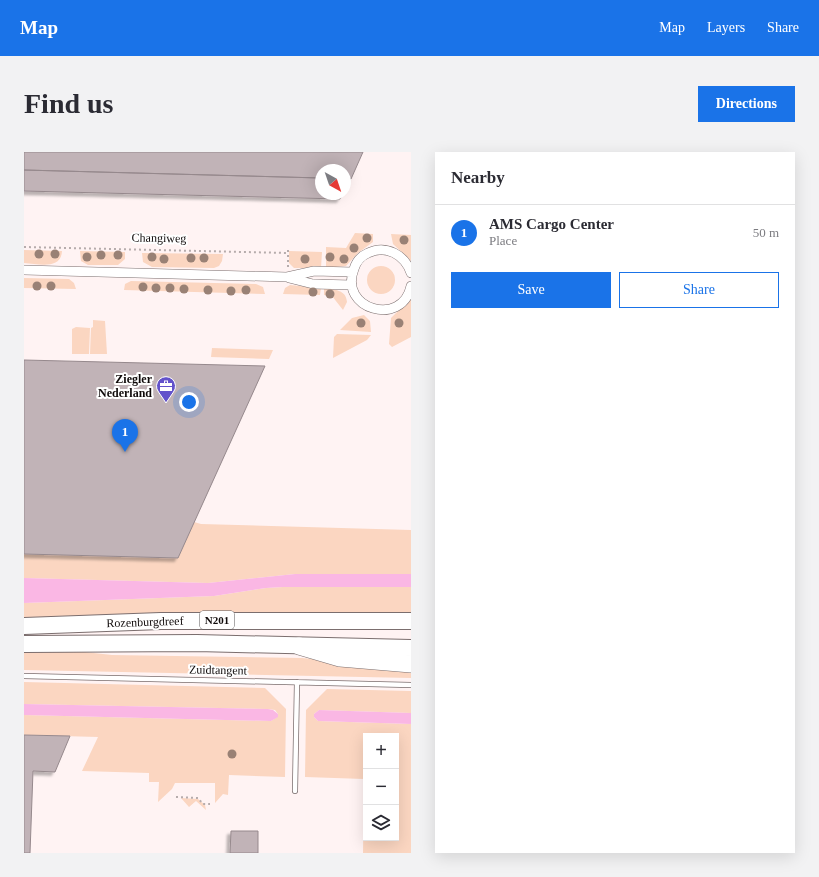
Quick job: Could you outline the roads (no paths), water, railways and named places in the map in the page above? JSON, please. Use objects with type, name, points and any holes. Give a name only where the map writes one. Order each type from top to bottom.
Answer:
[{"type":"highway","name":"Rozenburgdreef","points":[[24,626],[161,621],[283,619],[411,621]]},
{"type":"highway","name":"Rozenburgdreef","points":[[24,644],[141,643],[411,648]]},
{"type":"highway","points":[[299,646],[340,658],[411,664]]},
{"type":"street","points":[[411,273],[405,261],[399,256],[386,250],[372,251],[360,259],[352,272],[352,285],[354,293],[363,304],[370,308],[381,310],[398,305],[408,295],[411,286]]},
{"type":"street","points":[[24,270],[287,277],[313,284],[352,285]]},
{"type":"street","points":[[287,277],[314,271],[352,272]]},
{"type":"lane","name":"Zuidtangent","points":[[24,676],[411,685]]},
{"type":"lane","points":[[295,791],[297,682]]},
{"type":"place","name":"Ziegler Nederland","points":[[166,403]]},
{"type":"place","name":"AMS Cargo Center","points":[[125,452]]}]
